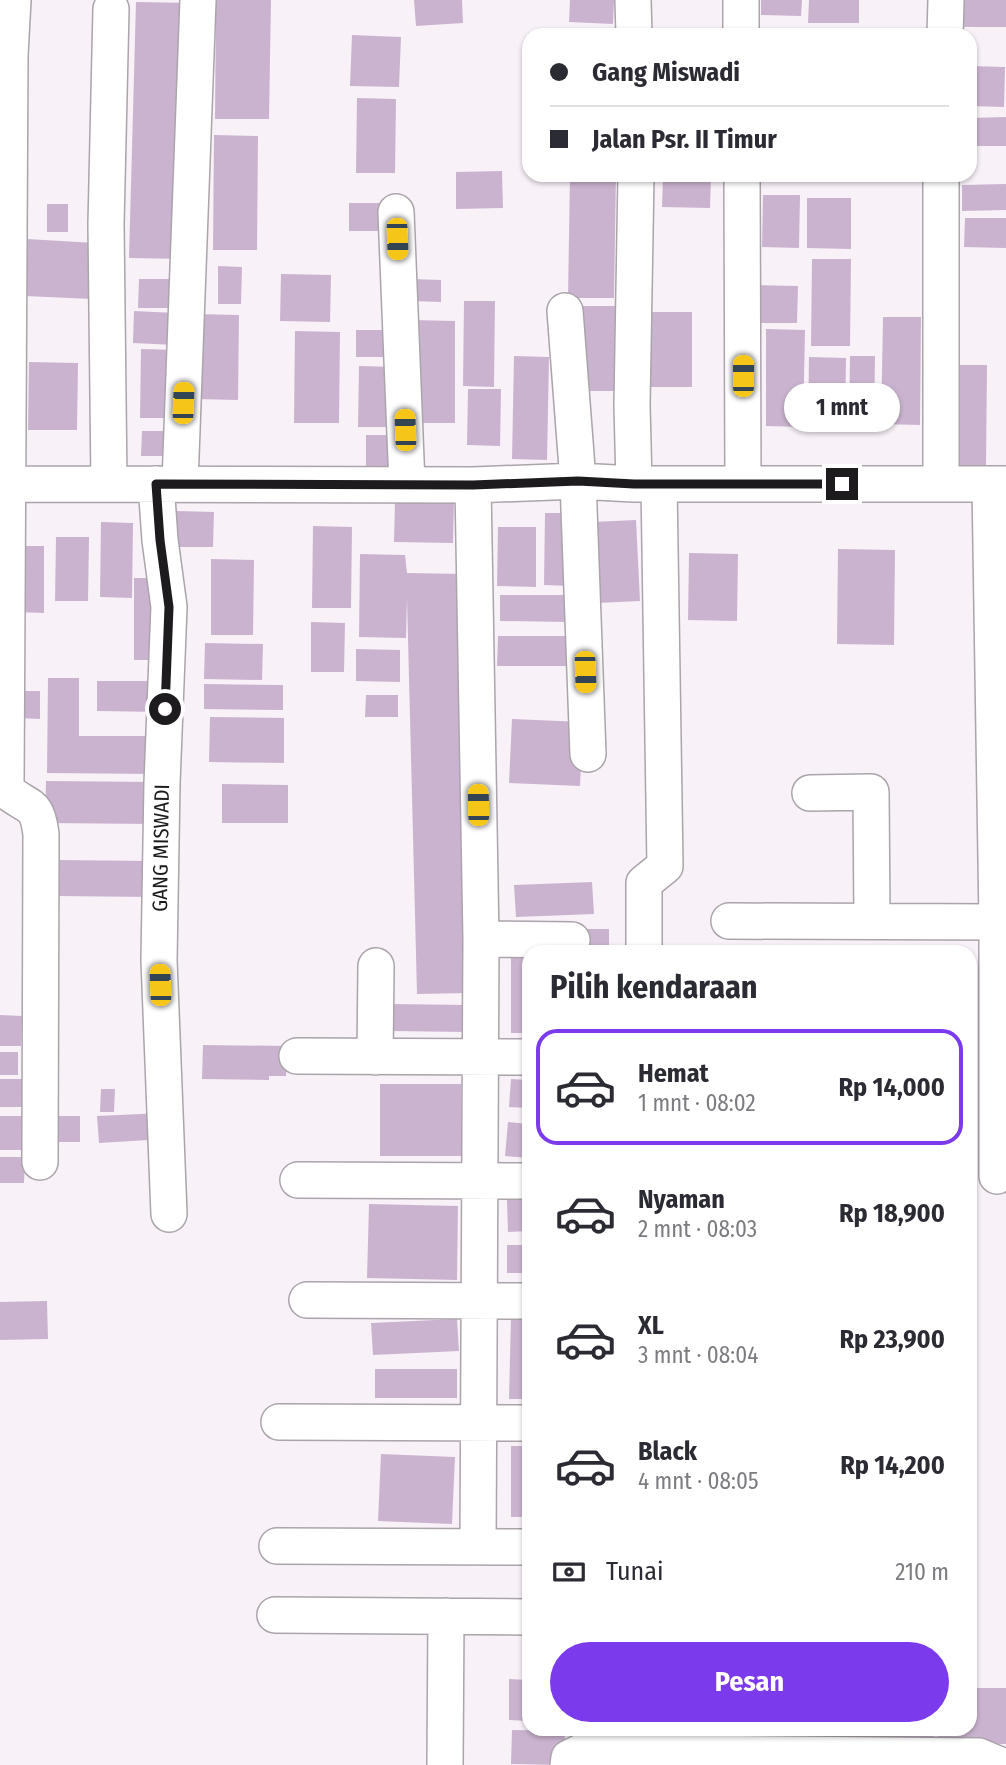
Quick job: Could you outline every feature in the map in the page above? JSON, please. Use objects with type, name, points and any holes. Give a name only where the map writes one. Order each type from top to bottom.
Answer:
[{"type":"street","points":[[13,0],[3,484],[6,784],[9,793],[37,811],[41,834],[40,1162]]},
{"type":"street","name":"GANG MISWADI","points":[[169,1214],[159,960],[169,607],[160,540],[168,483],[198,0]]},
{"type":"street","points":[[634,0],[634,28]]},
{"type":"street","points":[[741,0],[741,28]]},
{"type":"street","points":[[945,28],[946,0]]},
{"type":"street","points":[[109,484],[106,224],[111,9]]},
{"type":"street","points":[[636,182],[632,405],[646,484],[665,866],[645,883],[645,945]]},
{"type":"street","points":[[742,182],[744,484]]},
{"type":"street","points":[[941,182],[941,484]]},
{"type":"street","points":[[396,212],[407,484]]},
{"type":"street","points":[[565,311],[578,481],[588,754]]},
{"type":"street","points":[[3,484],[473,485],[578,481],[646,484],[998,484],[997,922],[984,1053],[991,1177]]},
{"type":"street","points":[[473,485],[481,939],[478,1546]]},
{"type":"street","points":[[810,793],[871,792],[872,921]]},
{"type":"street","points":[[729,921],[997,922]]},
{"type":"street","points":[[481,939],[572,940]]},
{"type":"street","points":[[375,1057],[376,965]]},
{"type":"street","points":[[297,1056],[522,1057]]},
{"type":"street","points":[[298,1180],[522,1181]]},
{"type":"street","points":[[307,1300],[522,1301]]},
{"type":"street","points":[[279,1422],[522,1423]]},
{"type":"street","points":[[277,1546],[522,1547]]},
{"type":"street","points":[[275,1615],[522,1618]]},
{"type":"street","points":[[445,1765],[446,1616]]},
{"type":"street","points":[[568,1765],[569,1758],[581,1752],[979,1756],[1000,1765]]},
{"type":"building","points":[[216,0],[271,0],[269,119],[215,119]]},
{"type":"building","points":[[414,0],[462,0],[463,23],[416,26]]},
{"type":"building","points":[[570,0],[614,0],[613,24],[569,22]]},
{"type":"building","points":[[761,0],[802,0],[801,16],[761,15]]},
{"type":"building","points":[[809,0],[859,0],[859,23],[808,23]]},
{"type":"building","points":[[963,0],[1006,0],[1006,27],[962,27]]},
{"type":"building","points":[[136,2],[192,3],[186,259],[129,258]]},
{"type":"building","points":[[352,35],[401,37],[399,87],[350,86]]},
{"type":"building","points":[[977,66],[1005,67],[1004,107],[977,106]]},
{"type":"building","points":[[357,98],[396,99],[395,173],[356,173]]},
{"type":"building","points":[[1006,117],[1006,146],[977,146],[977,118]]},
{"type":"building","points":[[214,135],[258,136],[257,250],[213,250]]},
{"type":"building","points":[[502,171],[503,208],[456,209],[456,172]]},
{"type":"building","points":[[570,182],[616,182],[614,298],[568,298]]},
{"type":"building","points":[[663,182],[711,182],[710,208],[662,207]]},
{"type":"building","points":[[1006,184],[1006,210],[962,211],[962,185]]},
{"type":"building","points":[[763,195],[800,195],[799,248],[762,247]]},
{"type":"building","points":[[807,198],[851,198],[851,249],[807,248]]},
{"type":"building","points":[[349,203],[394,203],[394,231],[349,231]]},
{"type":"building","points":[[47,204],[68,204],[68,232],[47,232]]},
{"type":"building","points":[[965,218],[1006,218],[1006,248],[964,247]]},
{"type":"building","points":[[27,239],[95,243],[92,299],[25,296]]},
{"type":"building","points":[[812,259],[851,259],[850,346],[811,346]]},
{"type":"building","points":[[218,266],[242,267],[241,304],[218,304]]},
{"type":"building","points":[[281,274],[331,275],[330,322],[280,321]]},
{"type":"building","points":[[139,279],[174,279],[174,308],[138,308]]},
{"type":"building","points":[[410,279],[441,280],[441,302],[410,301]]},
{"type":"building","points":[[756,285],[798,286],[797,323],[756,323]]},
{"type":"building","points":[[464,301],[495,301],[494,387],[463,386]]},
{"type":"building","points":[[577,306],[626,306],[625,391],[576,391]]},
{"type":"building","points":[[134,311],[176,313],[175,345],[133,343]]},
{"type":"building","points":[[646,312],[692,312],[692,387],[645,387]]},
{"type":"building","points":[[196,314],[239,315],[238,400],[195,399]]},
{"type":"building","points":[[883,317],[921,317],[920,425],[881,424]]},
{"type":"building","points":[[411,320],[455,321],[455,423],[411,423]]},
{"type":"building","points":[[766,329],[805,330],[803,427],[766,426]]},
{"type":"building","points":[[356,330],[392,330],[392,357],[356,357]]},
{"type":"building","points":[[295,331],[340,332],[339,423],[294,423]]},
{"type":"building","points":[[141,349],[180,350],[179,418],[140,418]]},
{"type":"building","points":[[514,356],[549,357],[547,460],[512,459]]},
{"type":"building","points":[[850,356],[875,356],[874,422],[849,422]]},
{"type":"building","points":[[809,357],[846,358],[845,427],[808,427]]},
{"type":"building","points":[[29,362],[78,363],[77,430],[28,430]]},
{"type":"building","points":[[958,365],[987,365],[986,465],[957,465]]},
{"type":"building","points":[[359,366],[396,367],[396,427],[358,427]]},
{"type":"building","points":[[468,389],[501,389],[500,446],[467,445]]},
{"type":"building","points":[[142,431],[179,431],[178,456],[141,456]]},
{"type":"building","points":[[366,435],[390,435],[389,473],[366,472]]},
{"type":"building","points":[[395,500],[454,501],[453,543],[394,542]]},
{"type":"building","points":[[177,511],[214,512],[213,547],[177,547]]},
{"type":"building","points":[[545,513],[571,513],[570,586],[544,585]]},
{"type":"building","points":[[636,520],[640,601],[597,603],[593,522]]},
{"type":"building","points":[[101,522],[133,523],[132,598],[100,597]]},
{"type":"building","points":[[313,526],[352,527],[351,608],[312,608]]},
{"type":"building","points":[[498,527],[536,527],[536,587],[497,586]]},
{"type":"building","points":[[56,537],[89,537],[88,601],[55,601]]},
{"type":"building","points":[[16,546],[44,546],[44,613],[16,612]]},
{"type":"building","points":[[838,549],[895,550],[894,645],[837,644]]},
{"type":"building","points":[[689,553],[738,554],[737,621],[688,620]]},
{"type":"building","points":[[360,554],[405,555],[407,573],[466,574],[469,993],[417,994],[407,599],[406,638],[359,637]]},
{"type":"building","points":[[211,559],[254,560],[253,635],[211,635]]},
{"type":"building","points":[[134,578],[164,578],[163,660],[134,660]]},
{"type":"building","points":[[500,595],[566,595],[566,622],[500,621]]},
{"type":"building","points":[[311,622],[345,623],[344,672],[311,672]]},
{"type":"building","points":[[498,636],[571,636],[571,666],[497,666]]},
{"type":"building","points":[[205,643],[263,644],[262,680],[204,679]]},
{"type":"building","points":[[356,649],[400,650],[400,682],[356,681]]},
{"type":"building","points":[[48,678],[79,678],[79,736],[155,736],[155,774],[47,773]]},
{"type":"building","points":[[97,681],[163,681],[163,712],[97,711]]},
{"type":"building","points":[[204,684],[283,685],[283,710],[204,709]]},
{"type":"building","points":[[18,691],[40,691],[40,719],[18,718]]},
{"type":"building","points":[[366,695],[398,695],[398,717],[365,717]]},
{"type":"building","points":[[210,717],[284,718],[284,763],[209,762]]},
{"type":"building","points":[[512,719],[583,722],[580,786],[509,783]]},
{"type":"building","points":[[46,781],[154,782],[154,824],[45,823]]},
{"type":"building","points":[[222,784],[288,785],[288,823],[222,823]]},
{"type":"building","points":[[56,860],[152,861],[152,897],[56,896]]},
{"type":"building","points":[[592,882],[594,914],[516,917],[514,885]]},
{"type":"building","points":[[584,929],[609,929],[609,945],[584,945]]},
{"type":"building","points":[[511,956],[522,956],[522,1033],[511,1033]]},
{"type":"building","points":[[392,1004],[467,1005],[466,1032],[392,1031]]},
{"type":"building","points":[[0,1015],[22,1016],[21,1046],[0,1046]]},
{"type":"building","points":[[203,1045],[287,1046],[286,1076],[269,1076],[269,1080],[202,1079]]},
{"type":"building","points":[[0,1052],[18,1052],[18,1075],[0,1075]]},
{"type":"building","points":[[0,1079],[31,1079],[30,1107],[0,1107]]},
{"type":"building","points":[[511,1079],[522,1080],[522,1108],[509,1107]]},
{"type":"building","points":[[380,1084],[461,1084],[462,1156],[380,1156]]},
{"type":"building","points":[[101,1089],[115,1089],[114,1112],[100,1112]]},
{"type":"building","points":[[163,1113],[165,1139],[99,1143],[97,1116]]},
{"type":"building","points":[[0,1116],[24,1116],[24,1150],[0,1150]]},
{"type":"building","points":[[57,1116],[80,1116],[80,1142],[57,1142]]},
{"type":"building","points":[[508,1122],[522,1123],[522,1157],[505,1156]]},
{"type":"building","points":[[0,1157],[25,1157],[24,1183],[0,1183]]},
{"type":"building","points":[[522,1199],[522,1231],[508,1232],[507,1200]]},
{"type":"building","points":[[369,1204],[458,1206],[457,1280],[367,1278]]},
{"type":"building","points":[[507,1245],[522,1245],[522,1273],[507,1273]]},
{"type":"building","points":[[47,1301],[48,1339],[0,1340],[0,1302]]},
{"type":"building","points":[[511,1317],[522,1317],[522,1399],[509,1399]]},
{"type":"building","points":[[457,1319],[459,1351],[373,1355],[371,1323]]},
{"type":"building","points":[[375,1369],[457,1369],[457,1398],[375,1398]]},
{"type":"building","points":[[511,1446],[522,1446],[522,1517],[511,1517]]},
{"type":"building","points":[[381,1454],[455,1457],[452,1524],[378,1521]]},
{"type":"building","points":[[509,1679],[522,1680],[522,1721],[509,1720]]},
{"type":"building","points":[[977,1688],[1006,1688],[1006,1744],[938,1743],[938,1736],[977,1736]]},
{"type":"building","points":[[512,1730],[522,1730],[522,1736],[565,1736],[564,1765],[511,1764]]},
{"type":"building","points":[[585,1736],[648,1736],[648,1742],[585,1740]]},
{"type":"building","points":[[726,1736],[726,1741],[656,1738]]},
{"type":"building","points":[[805,1736],[805,1740],[735,1738]]},
{"type":"building","points":[[816,1736],[876,1736],[876,1740],[816,1739]]},
{"type":"building","points":[[882,1736],[934,1736],[934,1740],[882,1740]]},
{"type":"route","points":[[165,709],[169,607],[156,484],[473,485],[578,481],[634,484],[842,484]]}]
